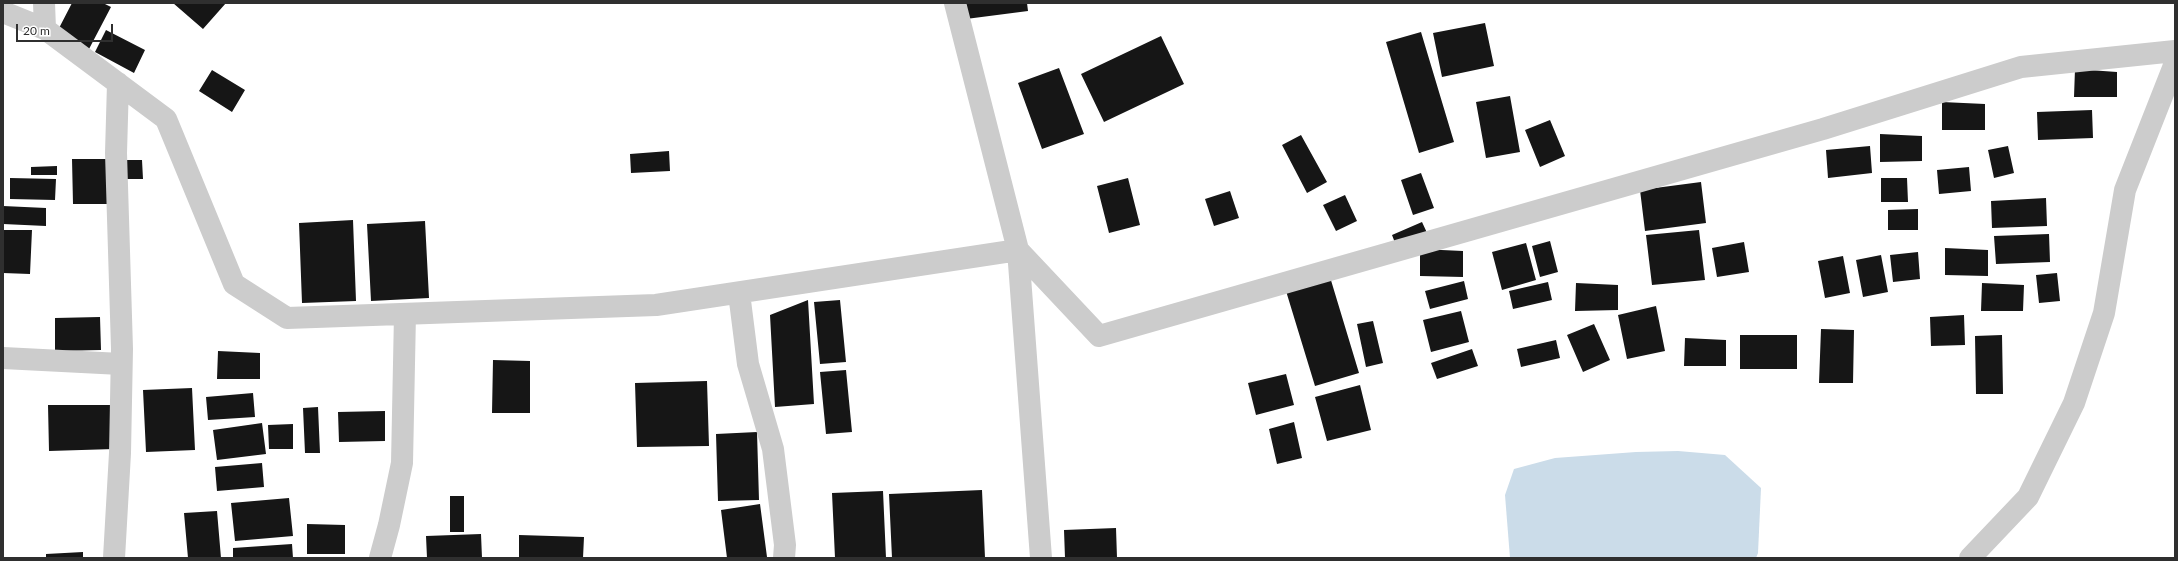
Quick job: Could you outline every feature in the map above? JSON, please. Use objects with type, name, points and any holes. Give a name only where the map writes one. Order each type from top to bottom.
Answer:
[{"type":"street","points":[[44,3],[46,29]]},
{"type":"street","points":[[955,3],[1018,250],[1041,558]]},
{"type":"street","points":[[3,12],[46,29],[166,119],[234,284],[287,318],[656,305],[1018,250]]},
{"type":"street","points":[[1018,250],[1099,336],[1822,129],[2021,67],[2175,52]]},
{"type":"street","points":[[1970,558],[2028,497],[2074,403],[2104,313],[2125,190],[2175,63]]},
{"type":"street","points":[[114,558],[120,453],[121,364],[116,153],[118,83]]},
{"type":"street","points":[[739,293],[748,364],[773,449],[785,545],[784,558]]},
{"type":"street","points":[[380,558],[389,526],[402,463],[405,314]]},
{"type":"street","points":[[3,358],[121,364]]},
{"type":"water","points":[[1678,451],[1725,455],[1761,488],[1758,553],[1756,558],[1510,558],[1505,495],[1514,469],[1555,458],[1636,452]]},
{"type":"building","points":[[72,3],[103,3],[111,7],[89,49],[57,32]]},
{"type":"building","points":[[173,3],[226,3],[203,29]]},
{"type":"building","points":[[965,3],[1027,3],[1028,11],[966,19]]},
{"type":"building","points":[[1485,23],[1494,66],[1442,77],[1433,33]]},
{"type":"building","points":[[106,30],[145,50],[134,73],[95,52]]},
{"type":"building","points":[[1421,32],[1454,142],[1419,153],[1386,42]]},
{"type":"building","points":[[1161,36],[1184,84],[1104,122],[1081,74]]},
{"type":"building","points":[[1059,68],[1084,134],[1042,149],[1018,83]]},
{"type":"building","points":[[2075,69],[2117,72],[2117,97],[2074,97]]},
{"type":"building","points":[[212,70],[245,90],[232,112],[199,91]]},
{"type":"building","points":[[1510,96],[1520,152],[1486,158],[1476,102]]},
{"type":"building","points":[[1942,102],[1985,104],[1985,130],[1942,130]]},
{"type":"building","points":[[2092,110],[2093,138],[2038,140],[2037,112]]},
{"type":"building","points":[[1550,120],[1565,156],[1540,167],[1525,130]]},
{"type":"building","points":[[1880,134],[1922,136],[1922,161],[1880,162]]},
{"type":"building","points":[[1301,135],[1327,182],[1307,193],[1282,145]]},
{"type":"building","points":[[1870,146],[1872,173],[1828,178],[1826,150]]},
{"type":"building","points":[[2008,146],[2014,173],[1994,178],[1988,150]]},
{"type":"building","points":[[669,151],[670,171],[631,173],[630,154]]},
{"type":"building","points":[[72,159],[115,159],[115,204],[73,204]]},
{"type":"building","points":[[119,160],[142,160],[143,179],[119,179]]},
{"type":"building","points":[[57,166],[57,175],[31,175],[31,167]]},
{"type":"building","points":[[1969,167],[1971,191],[1939,194],[1937,170]]},
{"type":"building","points":[[1421,173],[1434,208],[1413,215],[1401,180]]},
{"type":"building","points":[[10,178],[56,179],[55,200],[10,199]]},
{"type":"building","points":[[1128,178],[1140,225],[1109,233],[1097,186]]},
{"type":"building","points":[[1881,178],[1907,178],[1908,202],[1881,202]]},
{"type":"building","points":[[1701,182],[1706,223],[1645,231],[1640,190]]},
{"type":"building","points":[[1230,191],[1239,218],[1214,226],[1205,199]]},
{"type":"building","points":[[1345,195],[1357,221],[1336,231],[1323,205]]},
{"type":"building","points":[[2046,198],[2047,226],[1992,228],[1991,201]]},
{"type":"building","points":[[3,206],[46,208],[46,226],[3,224]]},
{"type":"building","points":[[1918,209],[1918,230],[1888,230],[1888,210]]},
{"type":"building","points":[[353,220],[356,301],[302,303],[299,223]]},
{"type":"building","points":[[425,221],[429,298],[371,301],[367,224]]},
{"type":"building","points":[[1422,222],[1428,235],[1397,248],[1392,235]]},
{"type":"building","points":[[3,230],[32,230],[30,274],[3,273]]},
{"type":"building","points":[[1699,230],[1705,280],[1652,285],[1646,235]]},
{"type":"building","points":[[2049,234],[2050,262],[1996,264],[1994,236]]},
{"type":"building","points":[[1550,241],[1558,272],[1540,277],[1532,246]]},
{"type":"building","points":[[1744,242],[1749,272],[1717,277],[1712,248]]},
{"type":"building","points":[[1526,243],[1536,280],[1502,290],[1492,252]]},
{"type":"building","points":[[1945,248],[1988,250],[1988,276],[1945,275]]},
{"type":"building","points":[[1420,249],[1463,251],[1463,277],[1420,276]]},
{"type":"building","points":[[1918,252],[1920,279],[1893,282],[1890,255]]},
{"type":"building","points":[[1881,255],[1888,292],[1863,297],[1856,260]]},
{"type":"building","points":[[1843,256],[1850,293],[1825,298],[1818,261]]},
{"type":"building","points":[[2057,273],[2060,301],[2039,303],[2036,275]]},
{"type":"building","points":[[1330,277],[1359,373],[1315,386],[1286,291]]},
{"type":"building","points":[[1464,281],[1468,299],[1430,309],[1425,291]]},
{"type":"building","points":[[1548,282],[1552,300],[1513,309],[1509,291]]},
{"type":"building","points":[[1576,283],[1618,285],[1618,310],[1575,311]]},
{"type":"building","points":[[1982,283],[2024,285],[2023,311],[1981,311]]},
{"type":"building","points":[[808,300],[814,404],[775,407],[770,315]]},
{"type":"building","points":[[840,300],[846,362],[820,364],[814,302]]},
{"type":"building","points":[[1656,306],[1665,351],[1627,359],[1618,315]]},
{"type":"building","points":[[1461,311],[1469,342],[1431,352],[1423,320]]},
{"type":"building","points":[[1964,315],[1965,345],[1931,346],[1930,317]]},
{"type":"building","points":[[100,317],[101,350],[55,351],[55,318]]},
{"type":"building","points":[[1373,321],[1383,363],[1366,367],[1357,324]]},
{"type":"building","points":[[1594,324],[1610,360],[1583,372],[1567,335]]},
{"type":"building","points":[[1821,329],[1854,330],[1853,383],[1819,383]]},
{"type":"building","points":[[1740,335],[1797,335],[1797,369],[1740,369]]},
{"type":"building","points":[[2002,335],[2003,394],[1976,394],[1975,336]]},
{"type":"building","points":[[1685,338],[1726,340],[1726,366],[1684,366]]},
{"type":"building","points":[[1556,340],[1560,358],[1521,367],[1517,349]]},
{"type":"building","points":[[1472,349],[1478,366],[1437,379],[1431,363]]},
{"type":"building","points":[[218,351],[260,353],[260,379],[217,379]]},
{"type":"building","points":[[493,360],[530,361],[530,413],[492,413]]},
{"type":"building","points":[[846,370],[852,432],[826,434],[820,372]]},
{"type":"building","points":[[1286,374],[1294,405],[1256,415],[1248,383]]},
{"type":"building","points":[[707,381],[709,446],[637,447],[635,383]]},
{"type":"building","points":[[1360,385],[1371,430],[1327,441],[1315,397]]},
{"type":"building","points":[[192,388],[195,450],[146,452],[143,390]]},
{"type":"building","points":[[253,393],[255,417],[208,420],[206,397]]},
{"type":"building","points":[[48,405],[113,405],[114,449],[49,451]]},
{"type":"building","points":[[318,407],[320,453],[305,453],[303,408]]},
{"type":"building","points":[[385,411],[385,441],[339,442],[338,412]]},
{"type":"building","points":[[1294,422],[1302,458],[1277,464],[1269,429]]},
{"type":"building","points":[[262,423],[266,454],[217,460],[213,430]]},
{"type":"building","points":[[293,424],[293,449],[269,449],[268,425]]},
{"type":"building","points":[[757,432],[759,500],[718,501],[716,434]]},
{"type":"building","points":[[262,463],[264,487],[217,491],[215,467]]},
{"type":"building","points":[[982,490],[985,558],[892,558],[889,494]]},
{"type":"building","points":[[883,491],[886,558],[835,558],[832,493]]},
{"type":"building","points":[[450,496],[464,496],[464,532],[450,532]]},
{"type":"building","points":[[289,498],[293,536],[235,541],[231,503]]},
{"type":"building","points":[[760,504],[767,557],[727,558],[721,510]]},
{"type":"building","points":[[217,511],[221,558],[188,558],[184,513]]},
{"type":"building","points":[[307,524],[345,525],[345,554],[307,554]]},
{"type":"building","points":[[1116,528],[1117,558],[1065,558],[1064,530]]},
{"type":"building","points":[[481,534],[482,558],[427,558],[426,536]]},
{"type":"building","points":[[519,535],[584,537],[583,558],[519,557]]},
{"type":"building","points":[[292,544],[293,558],[233,558],[233,548]]},
{"type":"building","points":[[83,552],[83,558],[46,558],[46,554]]}]
